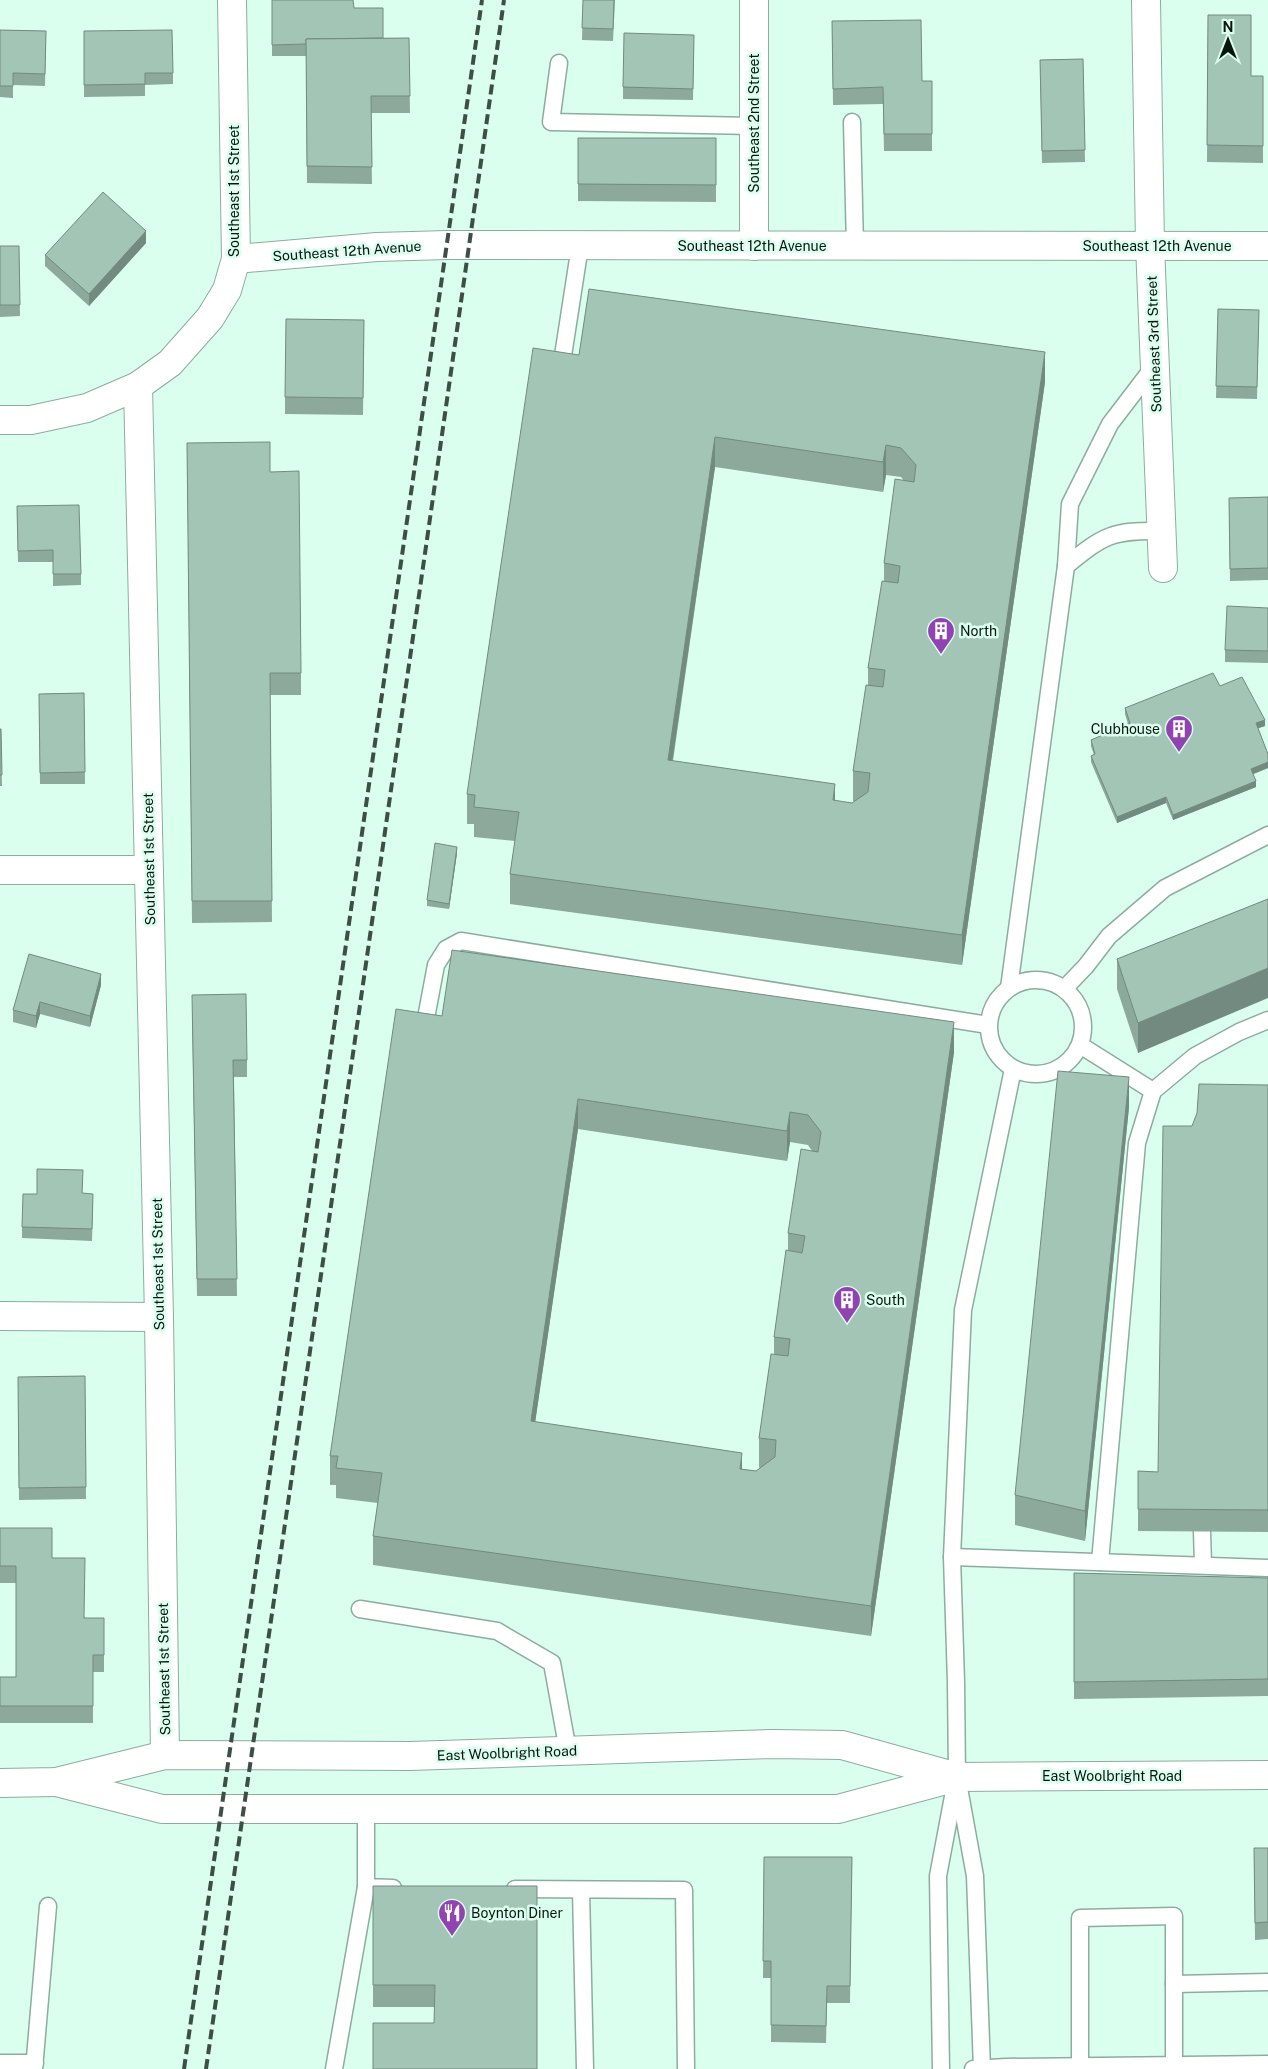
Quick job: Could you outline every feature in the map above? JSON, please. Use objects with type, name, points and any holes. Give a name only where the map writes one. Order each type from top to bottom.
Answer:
[{"type":"street","name":"Southeast 1st Street","points":[[165,1755],[159,1316],[138,386],[170,363],[210,318],[227,290],[236,258],[232,0]]},
{"type":"street","name":"Southeast 2nd Street","points":[[754,0],[754,246]]},
{"type":"street","name":"Southeast 3rd Street","points":[[1146,0],[1150,245],[1163,568]]},
{"type":"street","name":"Southeast 12th Avenue","points":[[236,258],[377,247],[1268,246]]},
{"type":"street","points":[[0,420],[31,420],[88,408],[138,386]]},
{"type":"street","points":[[0,870],[149,870]]},
{"type":"street","points":[[0,1316],[159,1316]]},
{"type":"street","name":"East Woolbright Road","points":[[0,1783],[56,1782],[165,1755],[410,1756],[774,1744],[842,1745],[957,1777]]},
{"type":"street","name":"East Woolbright Road","points":[[56,1782],[162,1809],[838,1809],[957,1777],[1268,1775]]},
{"type":"lane","points":[[559,64],[551,122],[754,126]]},
{"type":"lane","points":[[852,122],[855,247]]},
{"type":"lane","points":[[559,382],[580,246]]},
{"type":"lane","points":[[1009,988],[1066,566],[1070,504],[1110,424],[1155,364]]},
{"type":"lane","points":[[1066,566],[1094,543],[1115,534],[1136,531],[1162,531]]},
{"type":"lane","points":[[1064,989],[1086,966],[1109,936],[1165,888],[1268,835]]},
{"type":"lane","points":[[422,1043],[436,965],[446,948],[461,941],[988,1024]]},
{"type":"lane","points":[[1037,980],[1051,982],[1064,989],[1075,1000],[1082,1014],[1084,1030],[1080,1046],[1071,1058],[1059,1069],[1044,1074],[1028,1074],[1013,1069],[1002,1061],[994,1051],[989,1038],[988,1024],[991,1010],[998,998],[1009,988],[1022,982],[1037,980]]},
{"type":"lane","points":[[1100,1562],[1137,1143],[1153,1091],[1195,1056],[1239,1032],[1268,1020]]},
{"type":"lane","points":[[1080,1046],[1153,1091]]},
{"type":"lane","points":[[1013,1069],[963,1310],[952,1557],[957,1777],[976,1876],[979,2069],[1268,2064]]},
{"type":"lane","points":[[1202,1531],[1204,1565]]},
{"type":"lane","points":[[952,1557],[1268,1568]]},
{"type":"lane","points":[[360,1609],[497,1631],[552,1663],[568,1751]]},
{"type":"lane","points":[[941,2069],[938,1876],[957,1777]]},
{"type":"lane","points":[[334,2069],[366,1887],[366,1809]]},
{"type":"lane","points":[[366,1887],[406,1888]]},
{"type":"lane","points":[[503,1889],[684,1890],[686,2069]]},
{"type":"lane","points":[[581,1890],[585,2069]]},
{"type":"lane","points":[[0,2063],[35,2066],[48,1906]]},
{"type":"lane","points":[[1080,2066],[1080,1918],[1174,1916],[1174,2065]]},
{"type":"lane","points":[[1174,1984],[1268,1982]]},
{"type":"building","points":[[272,0],[353,0],[354,8],[383,8],[383,38],[306,39],[306,44],[272,45]]},
{"type":"building","points":[[583,0],[614,0],[613,29],[582,28]]},
{"type":"building","points":[[1208,15],[1251,15],[1251,76],[1263,76],[1263,146],[1207,145]]},
{"type":"building","points":[[921,20],[922,81],[932,81],[932,134],[884,134],[883,87],[833,89],[832,21]]},
{"type":"building","points":[[0,30],[46,31],[45,74],[13,73],[13,86],[0,86]]},
{"type":"building","points":[[172,30],[173,73],[145,73],[145,84],[84,85],[84,31]]},
{"type":"building","points":[[624,33],[694,35],[693,89],[623,87]]},
{"type":"building","points":[[409,38],[410,96],[371,96],[372,167],[307,166],[306,39]]},
{"type":"building","points":[[1083,59],[1085,150],[1042,151],[1040,60]]},
{"type":"building","points":[[578,138],[716,138],[716,185],[578,184]]},
{"type":"building","points":[[103,192],[146,231],[89,294],[45,255]]},
{"type":"building","points":[[0,246],[19,246],[20,305],[0,305]]},
{"type":"building","points":[[589,289],[1045,352],[962,935],[510,874],[519,812],[474,807],[475,795],[467,794],[533,348],[579,355]],"holes":[[[715,437],[883,462],[886,445],[901,448],[916,465],[914,482],[895,479],[884,563],[900,566],[898,583],[882,581],[868,668],[885,670],[883,687],[866,685],[853,771],[870,773],[868,792],[852,803],[833,800],[835,784],[668,760]]]},
{"type":"building","points":[[1218,309],[1259,310],[1257,387],[1216,386]]},
{"type":"building","points":[[286,319],[364,320],[363,398],[285,397]]},
{"type":"building","points":[[270,442],[270,472],[299,471],[301,673],[270,673],[272,901],[192,901],[187,443]]},
{"type":"building","points":[[1268,497],[1268,568],[1230,569],[1229,498]]},
{"type":"building","points":[[79,505],[81,574],[53,574],[53,550],[18,551],[17,506]]},
{"type":"building","points":[[1227,606],[1268,608],[1268,651],[1225,650]]},
{"type":"building","name":"Clubhouse","points":[[1213,673],[1220,686],[1242,677],[1265,720],[1256,723],[1268,754],[1268,762],[1251,769],[1256,781],[1173,815],[1166,797],[1117,817],[1091,756],[1095,754],[1091,740],[1130,723],[1125,708]]},
{"type":"building","points":[[84,693],[85,772],[40,773],[39,694]]},
{"type":"building","points":[[1,729],[2,775],[0,775]]},
{"type":"building","points":[[435,843],[457,847],[449,904],[427,900]]},
{"type":"building","points":[[1268,899],[1268,968],[1138,1023],[1117,959]]},
{"type":"building","points":[[452,950],[954,1022],[871,1606],[373,1536],[382,1473],[336,1468],[338,1456],[330,1456],[396,1009],[442,1016]],"holes":[[[578,1099],[787,1131],[790,1112],[808,1115],[821,1132],[818,1152],[801,1149],[788,1233],[805,1236],[802,1253],[786,1250],[774,1337],[790,1339],[788,1356],[771,1354],[759,1438],[776,1440],[775,1457],[756,1471],[740,1469],[742,1453],[531,1421]]]},
{"type":"building","points":[[29,954],[101,974],[90,1016],[40,1002],[36,1016],[13,1010]]},
{"type":"building","points":[[246,994],[247,1060],[233,1060],[237,1279],[197,1279],[192,995]]},
{"type":"building","points":[[1058,1071],[1129,1077],[1085,1511],[1015,1495]]},
{"type":"building","points":[[1199,1084],[1268,1085],[1268,1510],[1138,1509],[1138,1471],[1158,1472],[1163,1126],[1192,1126],[1197,1113]]},
{"type":"building","points":[[37,1169],[83,1170],[82,1193],[93,1194],[92,1229],[22,1227],[23,1194],[37,1194]]},
{"type":"building","points":[[85,1376],[86,1487],[19,1488],[18,1377]]},
{"type":"building","points":[[0,1528],[52,1528],[52,1558],[85,1558],[84,1618],[104,1618],[104,1655],[93,1655],[93,1706],[0,1706],[0,1677],[16,1677],[16,1566],[0,1566]]},
{"type":"building","points":[[1074,1573],[1268,1578],[1268,1679],[1074,1682]]},
{"type":"building","points":[[1254,1848],[1268,1848],[1268,1922],[1255,1923]]},
{"type":"building","points":[[764,1857],[852,1857],[850,1986],[827,1986],[826,2026],[771,2025],[771,1961],[763,1961]]},
{"type":"building","points":[[373,1886],[537,1886],[537,2069],[373,2069],[373,2023],[434,2023],[435,1985],[373,1985]]},
{"type":"railway","points":[[184,2069],[482,0]]},
{"type":"railway","points":[[206,2069],[504,0]]},
{"type":"place","name":"North","points":[[941,655]]},
{"type":"place","name":"Clubhouse","points":[[1179,753]]},
{"type":"place","name":"South","points":[[847,1324]]},
{"type":"place","name":"Boynton Diner","points":[[452,1937]]}]
